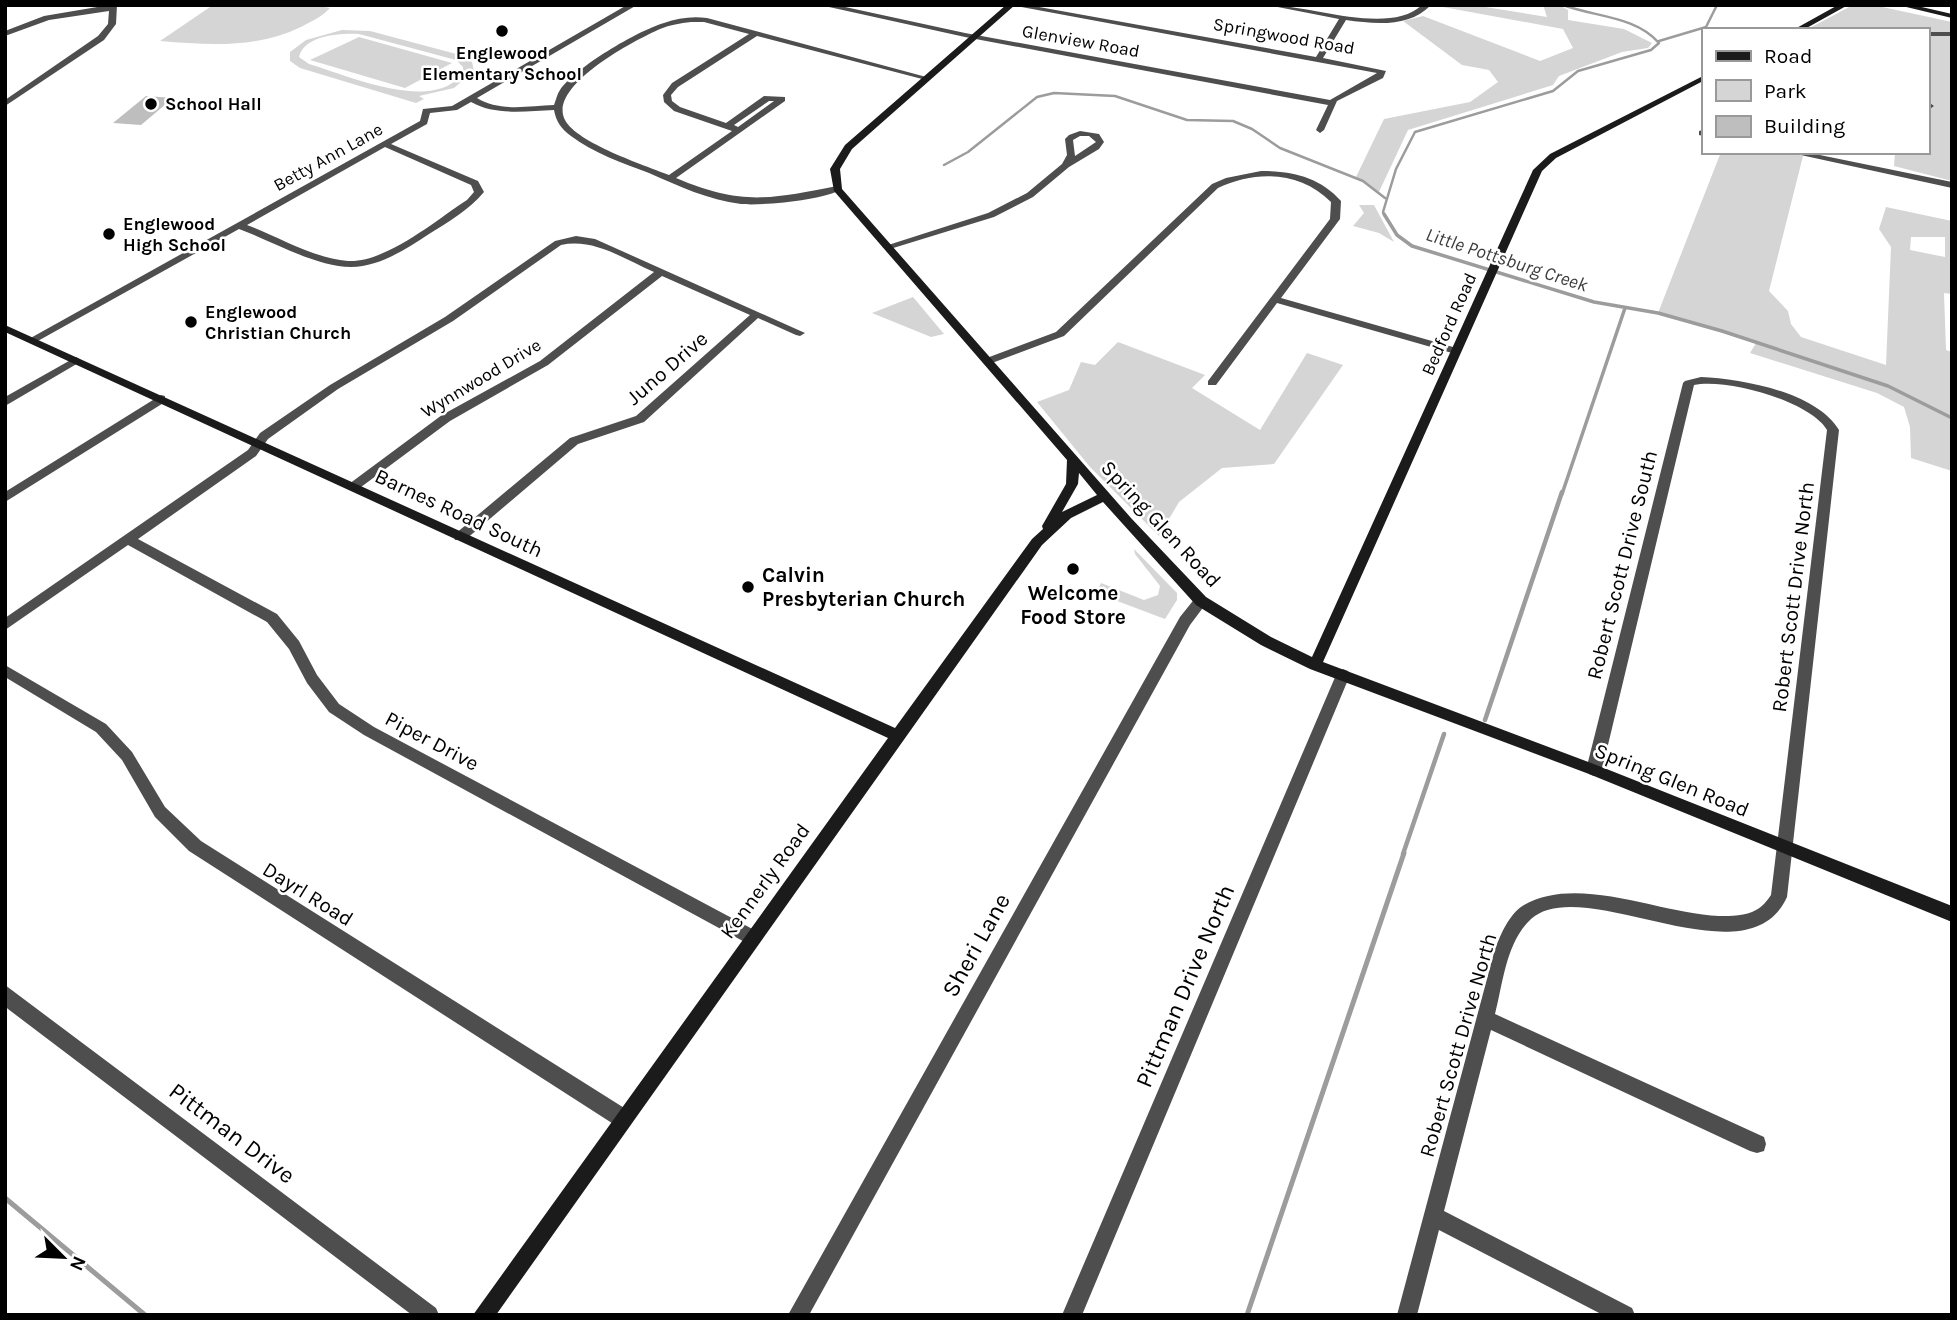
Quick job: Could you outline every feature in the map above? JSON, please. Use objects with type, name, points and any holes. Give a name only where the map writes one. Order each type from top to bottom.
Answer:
[{"type":"street","name":"Betty Ann Lane","points":[[32,340],[424,122],[426,111],[454,108],[634,5]]},
{"type":"street","name":"Glenview Road","points":[[824,5],[974,37],[1333,103]]},
{"type":"street","points":[[926,78],[704,20],[677,20],[657,26],[590,65],[569,83],[557,107],[564,127],[575,138],[589,146],[714,196],[742,201],[779,201],[836,189],[835,169],[842,153],[1013,5]]},
{"type":"street","name":"Springwood Road","points":[[1013,5],[1382,71],[1380,76],[1333,103]]},
{"type":"street","points":[[1272,5],[1344,17],[1401,20],[1422,13],[1427,5]]},
{"type":"street","points":[[1801,28],[1844,5]]},
{"type":"street","points":[[1902,5],[1952,16]]},
{"type":"street","points":[[5,34],[47,18],[113,6],[112,24],[101,38],[5,104]]},
{"type":"street","points":[[1319,58],[1344,17]]},
{"type":"street","points":[[740,130],[677,109],[668,102],[668,91],[755,34]]},
{"type":"street","points":[[1929,34],[1949,35]]},
{"type":"street","name":"Bedford Road","points":[[1315,665],[1538,170],[1546,161],[1702,79]]},
{"type":"street","points":[[671,178],[782,99],[767,98],[727,125]]},
{"type":"street","points":[[471,99],[483,105],[509,110],[557,107]]},
{"type":"street","points":[[1320,131],[1333,103]]},
{"type":"street","points":[[239,225],[340,262],[362,263],[387,254],[470,202],[479,192],[475,183],[384,144]]},
{"type":"street","points":[[1801,154],[1952,185]]},
{"type":"street","points":[[887,247],[991,215],[1030,195],[1066,165]]},
{"type":"street","points":[[988,361],[1060,334],[1215,186],[1237,176],[1261,173],[1289,176],[1316,184],[1331,195],[1337,206],[1335,219],[1212,383]]},
{"type":"street","name":"Spring Glen Road","points":[[836,189],[1073,461],[1201,601],[1266,641],[1315,665],[1594,770],[1952,914]]},
{"type":"street","points":[[5,625],[253,453],[264,436],[348,378],[432,330],[550,247],[566,240],[592,241],[800,333]]},
{"type":"street","name":"Wynnwood Drive","points":[[353,487],[446,418],[544,363],[660,272]]},
{"type":"street","points":[[1274,299],[1456,351]]},
{"type":"street","name":"Juno Drive","points":[[460,537],[565,447],[584,436],[631,424],[640,419],[757,314]]},
{"type":"street","name":"Barnes Road South","points":[[5,327],[895,735]]},
{"type":"street","points":[[5,402],[76,360]]},
{"type":"street","name":"Robert Scott Drive North","points":[[1407,1315],[1506,942],[1517,922],[1532,909],[1546,903],[1573,901],[1692,919],[1746,923],[1770,910],[1779,897],[1833,430],[1825,414],[1806,404],[1721,381],[1700,379]]},
{"type":"street","name":"Robert Scott Drive South","points":[[1594,770],[1686,389],[1689,383],[1700,379]]},
{"type":"street","points":[[5,498],[161,399]]},
{"type":"street","points":[[1039,539],[1072,484],[1073,461]]},
{"type":"street","name":"Kennerly Road","points":[[484,1315],[895,735],[1039,539],[1067,515],[1105,496]]},
{"type":"street","name":"Piper Drive","points":[[129,540],[272,618],[289,637],[312,680],[334,708],[369,731],[752,938]]},
{"type":"street","name":"Sheri Lane","points":[[798,1315],[1185,621],[1201,601]]},
{"type":"street","name":"Dayrl Road","points":[[5,670],[101,728],[127,756],[160,812],[195,846],[622,1118]]},
{"type":"street","name":"Pittman Drive North","points":[[1072,1315],[1343,676]]},
{"type":"street","name":"Pittman Drive","points":[[5,993],[14,1003],[429,1315]]},
{"type":"street","points":[[1485,1018],[1757,1144]]},
{"type":"street","points":[[1433,1216],[1625,1315]]},
{"type":"green space","points":[[213,5],[314,5],[330,8],[303,26],[268,39],[233,44],[160,41]]},
{"type":"green space","points":[[1432,5],[1473,5],[1547,17],[1543,5],[1559,5],[1568,10],[1568,20],[1624,29],[1652,43],[1648,48],[1622,52],[1559,76],[1553,85],[1408,130],[1378,194],[1356,177],[1384,119],[1470,102],[1498,82],[1489,70],[1462,65],[1403,21],[1423,16],[1540,61],[1573,48],[1563,29]]},
{"type":"green space","points":[[1853,5],[1873,5],[1952,22],[1952,181],[1894,166],[1895,154],[1929,154],[1929,28],[1810,28]]},
{"type":"green space","points":[[342,30],[370,31],[460,55],[472,62],[474,71],[454,88],[419,96],[424,99],[416,103],[300,68],[290,61],[290,52],[306,40]],"holes":[[[359,34],[456,60],[463,67],[463,72],[450,84],[432,90],[412,91],[367,83],[309,64],[299,57],[302,50],[315,40],[333,35]]]},
{"type":"green space","points":[[359,37],[452,63],[405,88],[310,60]]},
{"type":"green space","points":[[1720,154],[1803,156],[1769,291],[1788,311],[1791,324],[1801,337],[1886,365],[1891,247],[1879,229],[1886,207],[1952,221],[1952,294],[1944,293],[1946,350],[1952,352],[1952,471],[1911,458],[1910,427],[1904,407],[1877,393],[1750,353],[1756,343],[1658,313]],"holes":[[[1911,237],[1945,237],[1945,257],[1910,250]]]},
{"type":"green space","points":[[1359,205],[1374,205],[1394,242],[1379,233],[1353,226],[1364,213]]},
{"type":"green space","points":[[913,297],[944,334],[931,337],[872,313]]},
{"type":"green space","points":[[1118,342],[1205,375],[1192,388],[1260,430],[1307,353],[1343,365],[1274,464],[1222,468],[1179,502],[1159,536],[1090,467],[1037,402],[1069,390],[1081,362],[1095,365]]},
{"type":"green space","points":[[1134,549],[1177,593],[1177,600],[1165,619],[1096,593],[1101,583],[1144,600],[1158,595],[1160,586]]},
{"type":"building","name":"School Hall","points":[[146,96],[173,98],[141,125],[113,123]]},
{"type":"waterway","points":[[1384,214],[1396,169],[1415,132],[1553,91],[1578,71],[1651,50],[1659,43],[1650,34],[1627,22],[1563,5]]},
{"type":"waterway","points":[[1703,28],[1706,27],[1717,5]]},
{"type":"waterway","points":[[1659,41],[1702,28]]},
{"type":"waterway","name":"Little Pottsburg Creek","points":[[944,165],[968,152],[1037,97],[1054,93],[1115,96],[1187,120],[1233,121],[1252,129],[1280,148],[1363,181],[1385,198]]},
{"type":"waterway","name":"Little Pottsburg Creek","points":[[1384,214],[1397,235],[1412,246],[1594,302],[1658,313],[1722,331],[1888,386],[1952,418]]},
{"type":"waterway","points":[[1562,494],[1625,308]]},
{"type":"waterway","points":[[1485,720],[1562,492]]},
{"type":"waterway","points":[[1403,854],[1444,734]]},
{"type":"waterway","points":[[1247,1315],[1404,853]]},
{"type":"waterway","points":[[5,1198],[145,1315]]},
{"type":"place","name":"Englewood Elementary School","points":[[502,31]]},
{"type":"place","name":"School Hall","points":[[151,104]]},
{"type":"place","name":"Englewood High School","points":[[109,234]]},
{"type":"place","name":"Englewood Christian Church","points":[[191,322]]},
{"type":"place","name":"Welcome Food Store","points":[[1073,569]]},
{"type":"place","name":"Calvin Presbyterian Church","points":[[748,587]]}]
